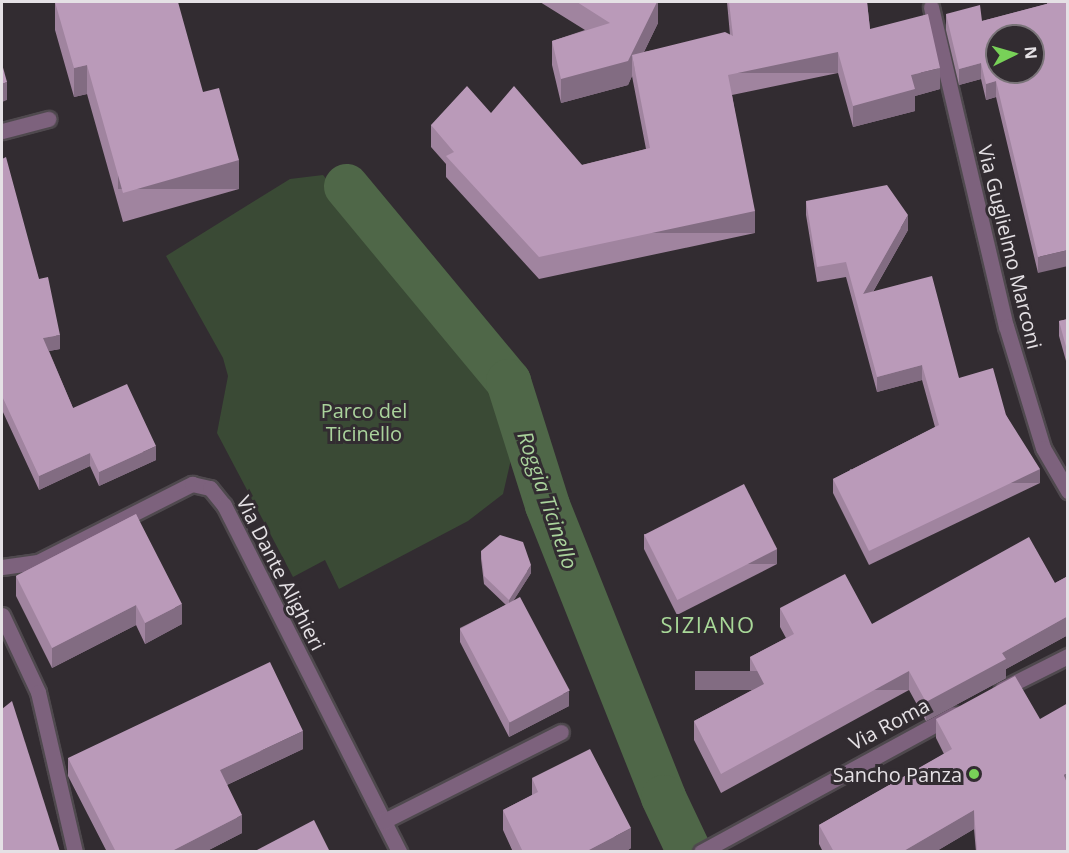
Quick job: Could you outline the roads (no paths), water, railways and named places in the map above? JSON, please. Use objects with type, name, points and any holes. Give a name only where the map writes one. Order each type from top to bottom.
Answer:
[{"type":"street","name":"Via Guglielmo Marconi","points":[[931,7],[1006,326],[1042,448],[1068,491]]},
{"type":"street","points":[[2,131],[48,119]]},
{"type":"street","name":"Via Dante Alighieri","points":[[2,567],[38,562],[192,484],[210,488],[224,506],[399,852]]},
{"type":"street","points":[[2,615],[38,692],[75,852]]},
{"type":"street","points":[[985,698],[1068,656]]},
{"type":"street","name":"Via Roma","points":[[701,852],[764,815],[964,709]]},
{"type":"street","points":[[384,821],[561,732]]},
{"type":"waterway","name":"Roggia Ticinello","points":[[346,186],[508,381],[547,505],[663,797],[689,852]]},
{"type":"place","name":"Sancho Panza","points":[[974,774]]},
{"type":"district","name":"SIZIANO","points":[[708,625]]},
{"type":"park label","name":"Parco del Ticinello","points":[[364,422]]}]
